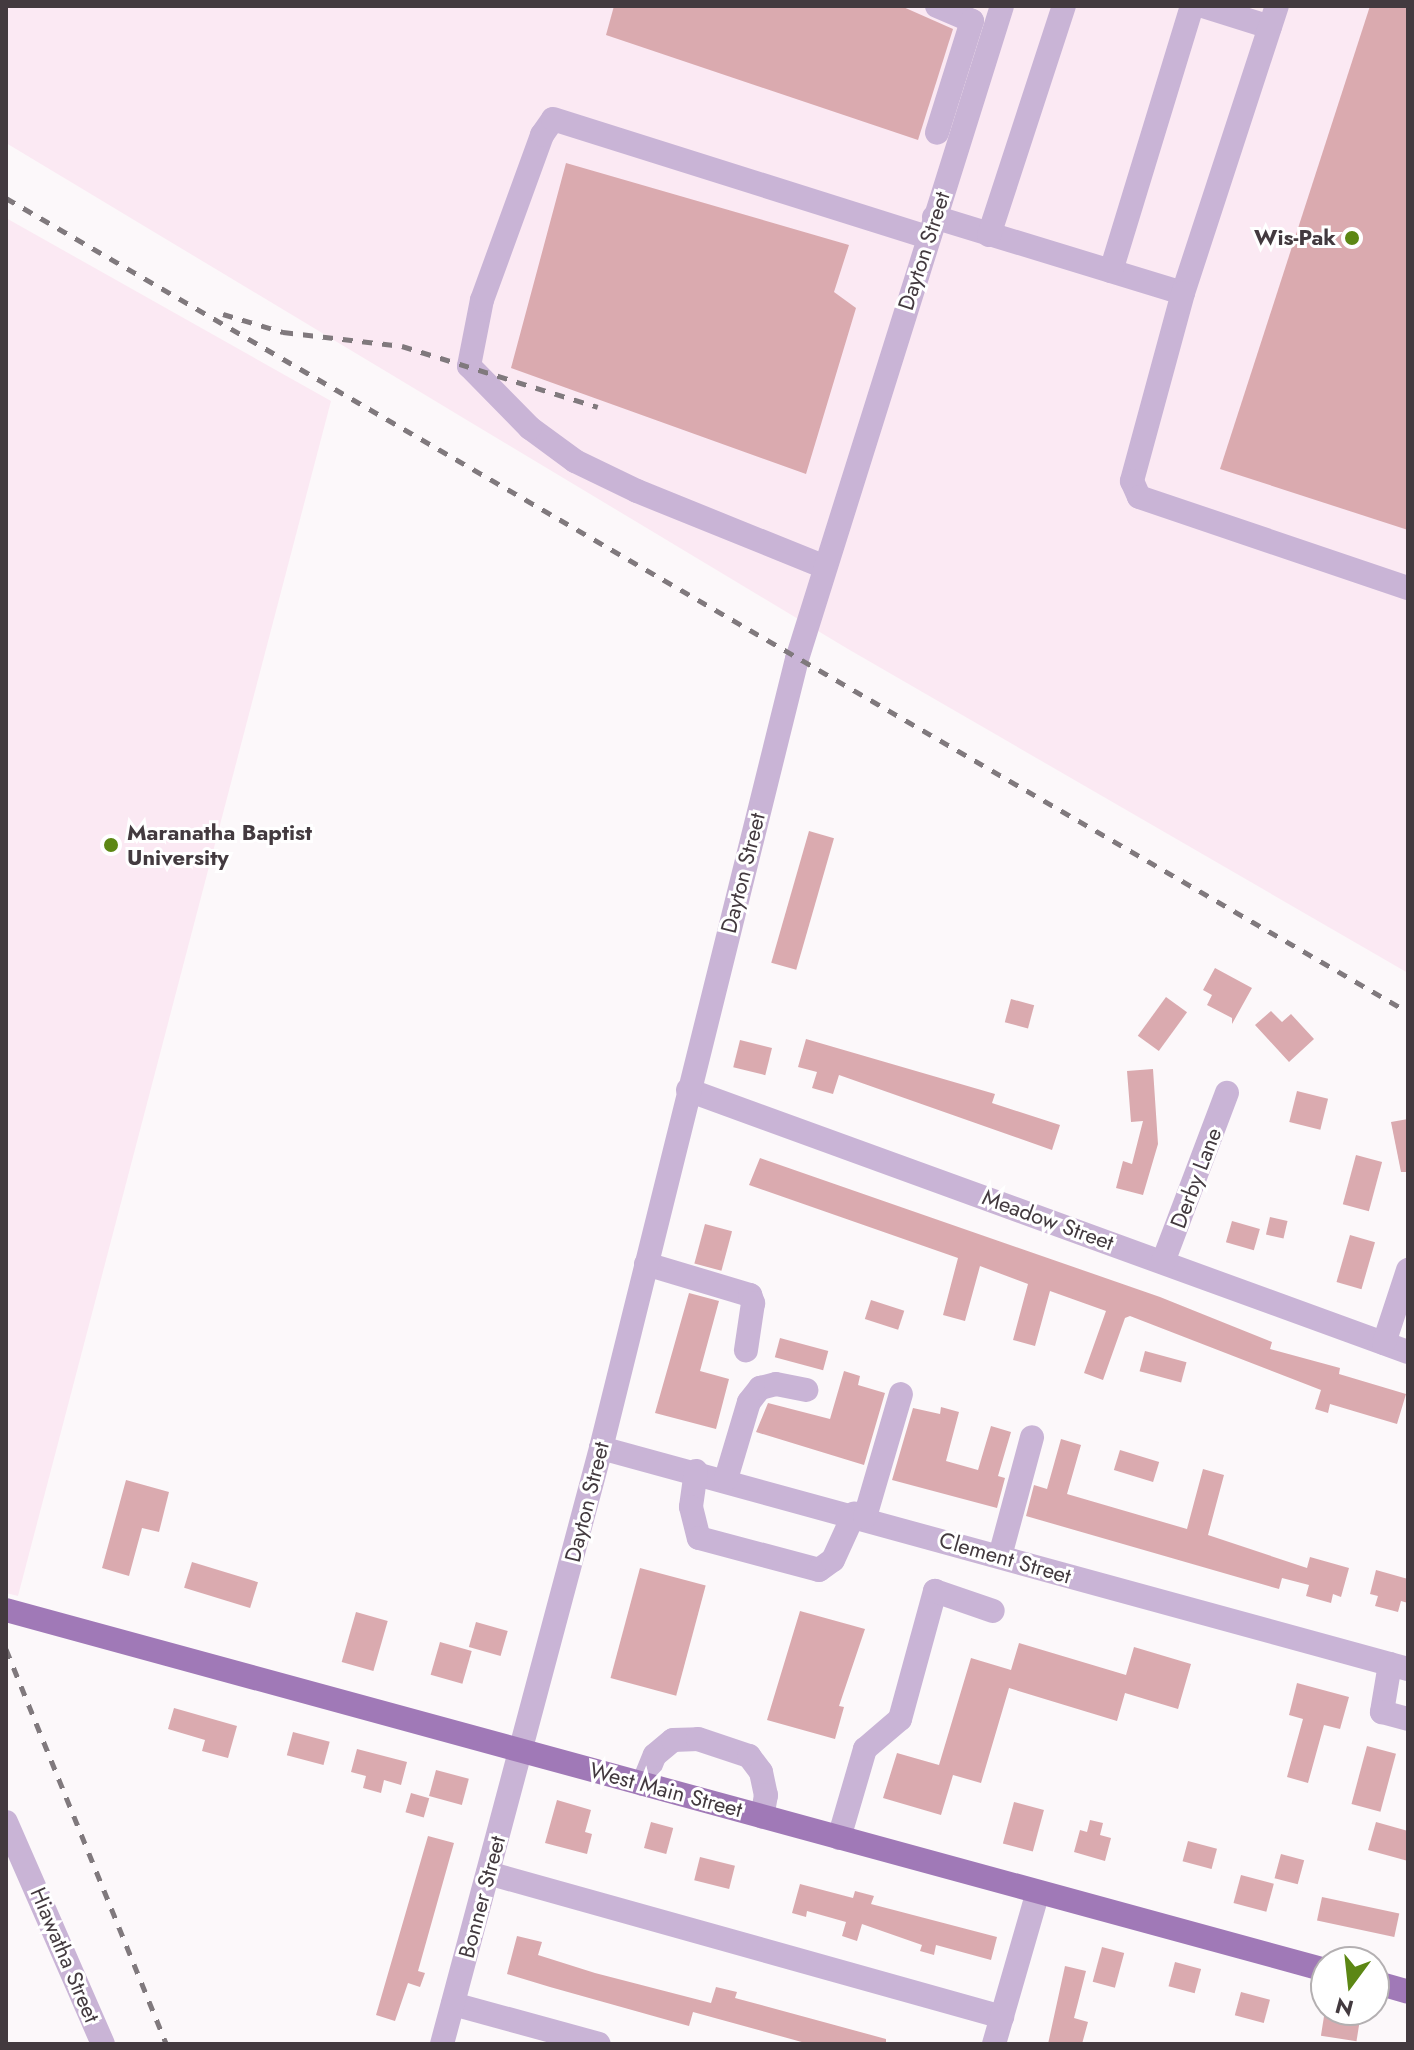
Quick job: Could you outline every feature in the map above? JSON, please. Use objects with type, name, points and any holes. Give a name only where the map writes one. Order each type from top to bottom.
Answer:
[{"type":"main road","name":"West Main Street","points":[[6,1610],[1310,1966]]},
{"type":"street","points":[[937,6],[972,21],[937,133]]},
{"type":"street","name":"Dayton Street","points":[[523,1751],[797,659],[1002,6]]},
{"type":"street","points":[[989,235],[1064,6]]},
{"type":"street","points":[[1111,271],[1192,6]]},
{"type":"street","points":[[1203,6],[1273,17],[1183,293],[1132,481],[1139,497],[1408,588]]},
{"type":"street","points":[[825,567],[637,491],[575,461],[530,428],[469,366],[482,300],[542,135],[553,119],[931,227],[989,235],[1183,293]]},
{"type":"street","name":"Meadow Street","points":[[688,1090],[1408,1352]]},
{"type":"street","name":"Derby Lane","points":[[1163,1262],[1227,1093]]},
{"type":"street","points":[[646,1264],[750,1295],[753,1303],[746,1350]]},
{"type":"street","points":[[1384,1343],[1408,1270]]},
{"type":"street","points":[[726,1479],[749,1402],[760,1388],[776,1384],[806,1390]]},
{"type":"street","points":[[696,1471],[691,1507],[699,1538],[819,1570],[833,1560],[859,1516],[901,1394]]},
{"type":"street","points":[[1000,1556],[1032,1437]]},
{"type":"street","name":"Clement Street","points":[[601,1448],[726,1479],[1399,1667]]},
{"type":"street","points":[[839,1838],[865,1749],[900,1719],[935,1591],[993,1611]]},
{"type":"street","points":[[1399,1667],[1382,1712],[1408,1719]]},
{"type":"street","points":[[643,1784],[655,1755],[673,1740],[698,1739],[749,1756],[761,1772],[766,1795],[762,1817]]},
{"type":"street","name":"Bonner Street","points":[[442,2044],[523,1751]]},
{"type":"street","name":"Hiawatha Street","points":[[6,1822],[103,2044]]},
{"type":"street","points":[[488,1873],[1002,2017]]},
{"type":"street","points":[[994,2044],[1038,1892]]},
{"type":"street","points":[[453,2004],[599,2044]]},
{"type":"shaded area","points":[[6,6],[1408,6],[1408,973],[848,649],[6,143]]},
{"type":"shaded area","name":"Maranatha Baptist University","points":[[6,218],[331,401],[18,1596],[6,1593]]},
{"type":"building","points":[[614,6],[901,6],[953,29],[918,140],[606,35]]},
{"type":"building","name":"Wis-Pak","points":[[1370,6],[1408,6],[1408,530],[1220,469]]},
{"type":"building","points":[[566,163],[849,245],[834,292],[856,308],[806,474],[511,368]]},
{"type":"building","points":[[809,831],[834,838],[796,970],[771,963]]},
{"type":"building","points":[[1215,968],[1252,988],[1232,1024],[1232,1018],[1207,1005],[1212,995],[1203,990]]},
{"type":"building","points":[[1166,997],[1187,1012],[1159,1051],[1138,1036]]},
{"type":"building","points":[[1011,999],[1034,1005],[1028,1028],[1005,1022]]},
{"type":"building","points":[[1271,1011],[1282,1022],[1291,1014],[1314,1039],[1289,1062],[1255,1025]]},
{"type":"building","points":[[806,1039],[995,1094],[992,1103],[1060,1125],[1052,1150],[839,1075],[833,1094],[812,1088],[817,1072],[798,1067]]},
{"type":"building","points":[[740,1040],[772,1048],[765,1075],[733,1067]]},
{"type":"building","points":[[1153,1069],[1158,1144],[1143,1195],[1116,1188],[1123,1161],[1132,1164],[1143,1121],[1131,1122],[1127,1071]]},
{"type":"building","points":[[1297,1091],[1328,1099],[1320,1130],[1289,1122]]},
{"type":"building","points":[[1408,1119],[1408,1172],[1401,1172],[1391,1122]]},
{"type":"building","points":[[1356,1155],[1382,1162],[1369,1211],[1343,1204]]},
{"type":"building","points":[[760,1158],[1160,1297],[1272,1342],[1270,1349],[1340,1368],[1339,1374],[1406,1394],[1397,1424],[1330,1404],[1328,1413],[1315,1409],[1321,1390],[1130,1316],[1125,1318],[1103,1380],[1084,1373],[1106,1311],[1050,1291],[1035,1346],[1013,1340],[1028,1284],[980,1266],[965,1321],[943,1315],[958,1258],[749,1185]]},
{"type":"building","points":[[1270,1217],[1288,1221],[1283,1239],[1266,1235]]},
{"type":"building","points":[[1232,1221],[1260,1229],[1254,1250],[1226,1242]]},
{"type":"building","points":[[705,1224],[732,1231],[721,1271],[694,1264]]},
{"type":"building","points":[[1350,1235],[1375,1242],[1361,1289],[1336,1282]]},
{"type":"building","points":[[689,1293],[719,1301],[700,1371],[729,1379],[716,1429],[655,1413]]},
{"type":"building","points":[[871,1300],[904,1311],[898,1330],[865,1319]]},
{"type":"building","points":[[780,1338],[828,1351],[823,1370],[775,1357]]},
{"type":"building","points":[[1145,1351],[1187,1362],[1181,1382],[1140,1371]]},
{"type":"building","points":[[844,1371],[860,1376],[858,1385],[885,1393],[864,1465],[756,1432],[768,1403],[830,1419]]},
{"type":"building","points":[[941,1407],[959,1412],[946,1461],[978,1470],[991,1426],[1011,1432],[998,1476],[1005,1478],[997,1508],[892,1480],[913,1408],[940,1414]]},
{"type":"building","points":[[1061,1439],[1081,1445],[1067,1494],[1187,1529],[1203,1469],[1224,1475],[1208,1535],[1307,1568],[1310,1557],[1349,1568],[1341,1597],[1333,1594],[1331,1603],[1306,1596],[1309,1585],[1282,1578],[1279,1589],[1026,1516],[1034,1485],[1047,1489]]},
{"type":"building","points":[[1120,1450],[1159,1462],[1153,1482],[1114,1470]]},
{"type":"building","points":[[126,1480],[169,1492],[159,1532],[142,1528],[129,1576],[102,1568]]},
{"type":"building","points":[[192,1562],[258,1582],[250,1608],[184,1588]]},
{"type":"building","points":[[640,1568],[706,1586],[676,1696],[610,1678]]},
{"type":"building","points":[[1376,1570],[1408,1579],[1408,1603],[1401,1601],[1398,1612],[1375,1606],[1378,1596],[1370,1594]]},
{"type":"building","points":[[800,1611],[865,1629],[839,1706],[844,1707],[835,1739],[767,1720]]},
{"type":"building","points":[[356,1612],[388,1621],[373,1671],[342,1662]]},
{"type":"building","points":[[476,1622],[508,1631],[501,1656],[469,1647]]},
{"type":"building","points":[[440,1642],[472,1651],[462,1684],[431,1675]]},
{"type":"building","points":[[1019,1643],[1126,1675],[1134,1647],[1191,1664],[1178,1709],[1125,1693],[1117,1721],[1009,1688],[981,1783],[953,1775],[941,1815],[883,1798],[897,1753],[939,1765],[971,1658],[1011,1670]]},
{"type":"building","points":[[1297,1683],[1349,1697],[1340,1729],[1324,1725],[1308,1783],[1287,1777],[1303,1719],[1289,1715]]},
{"type":"building","points":[[174,1708],[237,1726],[228,1758],[202,1751],[205,1740],[168,1729]]},
{"type":"building","points":[[293,1732],[330,1742],[323,1765],[287,1755]]},
{"type":"building","points":[[1367,1746],[1396,1754],[1380,1812],[1351,1804]]},
{"type":"building","points":[[357,1749],[407,1762],[401,1785],[384,1780],[381,1793],[363,1788],[366,1776],[351,1772]]},
{"type":"building","points":[[436,1770],[469,1779],[462,1805],[429,1796]]},
{"type":"building","points":[[411,1793],[429,1798],[424,1817],[405,1812]]},
{"type":"building","points":[[557,1800],[591,1810],[585,1832],[592,1834],[587,1854],[545,1843]]},
{"type":"building","points":[[1014,1802],[1044,1810],[1033,1852],[1003,1844]]},
{"type":"building","points":[[1090,1820],[1103,1823],[1100,1835],[1111,1838],[1105,1861],[1074,1852],[1080,1830],[1087,1832]]},
{"type":"building","points":[[651,1822],[673,1828],[666,1854],[644,1848]]},
{"type":"building","points":[[1376,1822],[1408,1831],[1408,1861],[1368,1850]]},
{"type":"building","points":[[428,1836],[454,1843],[418,1971],[425,1973],[420,1987],[408,1983],[395,2021],[376,2015]]},
{"type":"building","points":[[1188,1841],[1217,1849],[1212,1869],[1183,1861]]},
{"type":"building","points":[[1281,1854],[1304,1860],[1298,1884],[1275,1878]]},
{"type":"building","points":[[700,1857],[735,1866],[729,1889],[694,1880]]},
{"type":"building","points":[[1241,1875],[1274,1884],[1266,1912],[1233,1903]]},
{"type":"building","points":[[800,1884],[853,1898],[855,1891],[874,1896],[871,1904],[997,1937],[991,1960],[936,1945],[934,1955],[920,1951],[922,1945],[862,1924],[857,1941],[842,1936],[846,1922],[807,1911],[806,1917],[792,1913]]},
{"type":"building","points":[[1322,1897],[1399,1913],[1394,1937],[1317,1920]]},
{"type":"building","points":[[517,1936],[542,1942],[538,1955],[595,1973],[711,2003],[716,1987],[737,1992],[735,1998],[886,2039],[886,2044],[809,2044],[693,2012],[689,2026],[550,1987],[507,1974]]},
{"type":"building","points":[[1102,1947],[1124,1953],[1115,1988],[1093,1982]]},
{"type":"building","points":[[1175,1962],[1201,1969],[1195,1993],[1169,1986]]},
{"type":"building","points":[[1065,1966],[1086,1971],[1074,2018],[1088,2022],[1082,2044],[1048,2044]]},
{"type":"building","points":[[1241,1992],[1270,2000],[1264,2023],[1235,2015]]},
{"type":"building","points":[[1322,2026],[1359,2026],[1356,2041],[1321,2036]]},
{"type":"railway","points":[[6,198],[1408,1012]]},
{"type":"railway","points":[[223,314],[283,332],[402,346],[598,407]]},
{"type":"railway","points":[[6,1649],[166,2044]]},
{"type":"place","name":"Wis-Pak","points":[[1352,238]]},
{"type":"place","name":"Maranatha Baptist University","points":[[111,845]]}]
